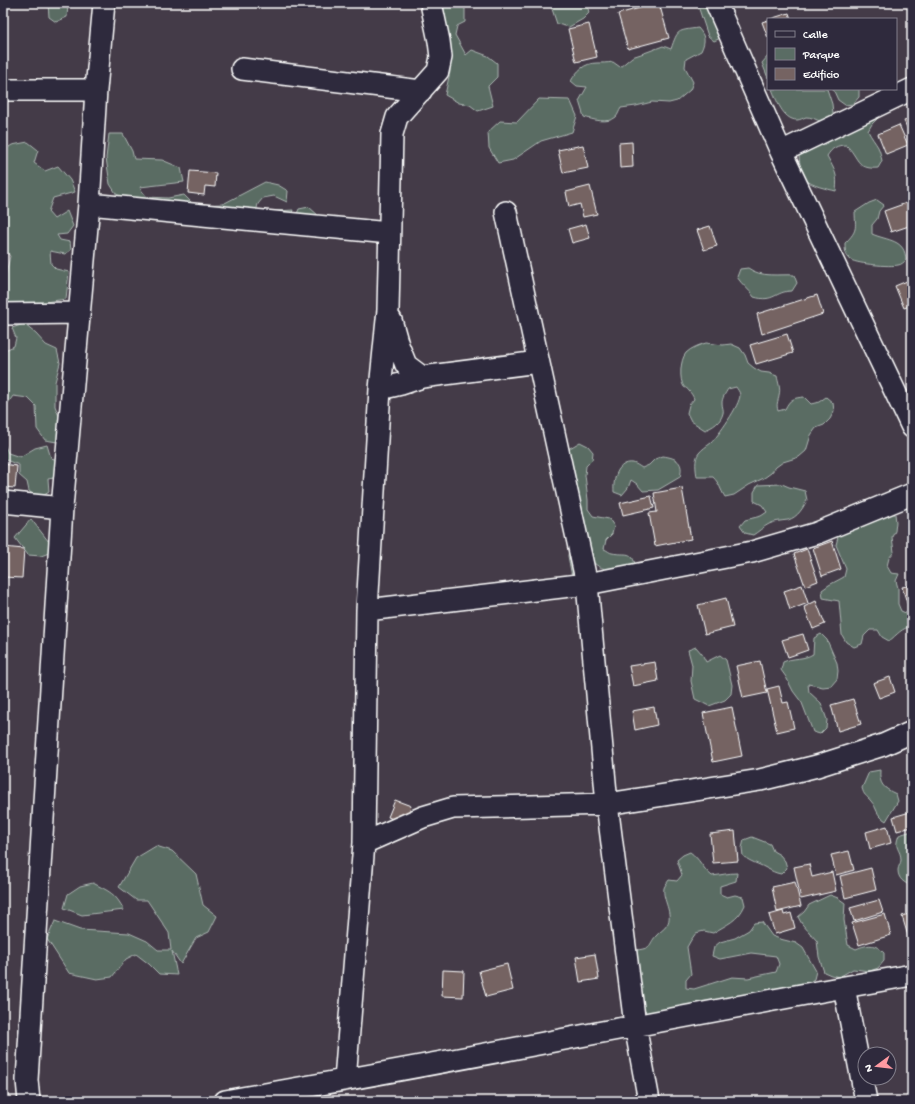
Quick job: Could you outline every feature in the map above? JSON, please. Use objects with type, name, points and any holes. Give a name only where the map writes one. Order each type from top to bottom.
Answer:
[{"type":"street","points":[[29,1101],[27,1080],[62,508],[89,204],[96,90],[104,3]]},
{"type":"street","points":[[345,1080],[364,843],[367,610],[380,389],[388,310],[392,134],[397,117],[438,71],[441,58],[431,3]]},
{"type":"street","points":[[716,3],[781,152],[912,427]]},
{"type":"street","points":[[242,69],[421,91]]},
{"type":"street","points":[[781,152],[912,89]]},
{"type":"street","points":[[3,90],[96,90]]},
{"type":"street","points":[[89,204],[389,233]]},
{"type":"street","points":[[506,212],[586,584],[607,804],[635,1026],[649,1101]]},
{"type":"street","points":[[388,310],[398,345],[406,365],[422,377]]},
{"type":"street","points":[[3,314],[79,313]]},
{"type":"street","points":[[380,389],[422,377],[538,362]]},
{"type":"street","points":[[367,610],[586,584],[752,552],[817,532],[912,494]]},
{"type":"street","points":[[3,502],[62,508]]},
{"type":"street","points":[[364,843],[423,818],[453,808],[607,804],[760,780],[817,766],[883,745],[912,732]]},
{"type":"street","points":[[224,1101],[912,975]]},
{"type":"street","points":[[844,987],[866,1101]]},
{"type":"green space","points":[[48,3],[67,3],[67,17],[56,22],[49,17]]},
{"type":"green space","points":[[433,3],[459,3],[465,7],[465,22],[457,26],[455,35],[466,55],[472,50],[488,56],[497,63],[497,77],[488,86],[493,106],[478,111],[470,105],[459,103],[445,95],[450,72],[449,59]]},
{"type":"green space","points":[[550,3],[587,3],[589,13],[583,19],[569,27],[557,24]]},
{"type":"green space","points":[[697,3],[709,3],[725,36],[714,41],[708,36]]},
{"type":"green space","points":[[698,28],[704,38],[703,47],[701,51],[686,59],[685,67],[693,82],[690,90],[677,101],[669,103],[652,102],[621,108],[616,117],[605,121],[584,117],[579,101],[587,87],[577,86],[571,81],[581,68],[592,63],[613,62],[620,67],[632,57],[663,46],[671,49],[679,32]]},
{"type":"green space","points":[[767,57],[767,76],[762,63]]},
{"type":"green space","points":[[772,90],[827,90],[833,113],[828,120],[821,122],[814,118],[808,117],[798,120],[792,119],[784,113]]},
{"type":"green space","points":[[833,90],[859,90],[859,97],[853,104],[845,105],[838,100]]},
{"type":"green space","points":[[539,99],[570,100],[577,116],[572,132],[541,141],[513,160],[498,163],[489,148],[488,132],[500,121],[517,122]]},
{"type":"green space","points":[[870,114],[878,118],[868,131],[878,147],[882,161],[878,168],[871,168],[862,165],[846,145],[843,145],[837,146],[827,156],[837,180],[836,191],[815,185],[805,179],[801,171],[799,154]]},
{"type":"green space","points":[[109,134],[123,134],[132,151],[134,159],[162,160],[181,168],[184,182],[140,187],[147,197],[168,198],[184,195],[194,205],[223,204],[265,182],[278,185],[288,191],[287,202],[274,196],[263,198],[258,204],[255,216],[276,211],[293,210],[287,227],[124,206],[110,184],[106,158]]},
{"type":"green space","points":[[28,142],[38,150],[34,163],[45,171],[58,166],[70,180],[75,192],[53,198],[48,212],[54,219],[67,211],[73,226],[67,234],[57,235],[60,240],[70,242],[71,250],[65,254],[50,251],[51,264],[56,269],[69,272],[66,299],[45,302],[38,310],[16,309],[3,302],[3,272],[6,274],[10,256],[3,248],[3,151],[12,145]]},
{"type":"green space","points":[[877,200],[884,205],[879,211],[877,219],[872,225],[872,234],[899,244],[905,253],[906,260],[894,266],[860,263],[851,260],[846,254],[845,243],[854,231],[855,212]]},
{"type":"green space","points":[[309,207],[319,216],[296,216],[299,209]]},
{"type":"green space","points":[[748,268],[759,273],[770,275],[794,275],[797,283],[792,291],[766,299],[754,297],[737,277],[740,269]]},
{"type":"green space","points":[[24,324],[46,345],[57,350],[60,363],[55,382],[55,406],[63,426],[57,442],[45,440],[37,429],[36,406],[28,398],[13,396],[8,403],[3,404],[3,347],[5,350],[14,346],[16,338],[12,328]]},
{"type":"green space","points":[[706,343],[723,345],[731,344],[740,348],[748,363],[754,368],[761,372],[777,376],[780,390],[777,405],[778,411],[785,409],[790,401],[794,399],[804,397],[811,404],[819,402],[826,397],[833,403],[834,411],[830,419],[824,425],[816,428],[811,435],[806,451],[799,457],[783,462],[764,478],[749,485],[734,495],[725,497],[719,484],[713,477],[697,477],[696,461],[697,455],[711,443],[728,420],[739,400],[740,393],[736,387],[728,389],[723,399],[723,412],[719,422],[705,430],[691,421],[687,413],[689,405],[694,399],[684,387],[681,380],[681,365],[686,353],[695,347]]},
{"type":"green space","points":[[3,441],[8,453],[20,457],[35,448],[47,445],[51,458],[61,461],[59,477],[48,479],[49,492],[38,499],[29,491],[27,482],[19,475],[19,465],[3,459]]},
{"type":"green space","points":[[580,442],[588,446],[593,452],[592,460],[586,466],[585,475],[588,509],[593,516],[609,519],[614,526],[612,534],[606,540],[604,549],[611,553],[628,554],[633,558],[636,568],[612,570],[602,568],[592,561],[573,582],[568,556],[570,540],[565,451]]},
{"type":"green space","points":[[663,456],[672,458],[680,464],[680,477],[658,490],[643,491],[631,480],[628,488],[622,495],[614,492],[615,477],[623,465],[633,463],[642,468],[649,465],[655,459]]},
{"type":"green space","points":[[782,484],[805,491],[807,500],[800,512],[792,519],[769,524],[753,535],[745,533],[740,526],[745,520],[761,516],[767,512],[762,505],[754,501],[754,492],[758,485]]},
{"type":"green space","points":[[889,509],[895,514],[896,522],[895,531],[892,537],[894,552],[889,558],[887,566],[891,573],[899,574],[896,581],[898,588],[898,604],[901,611],[912,614],[912,627],[902,630],[889,641],[882,637],[878,630],[870,630],[864,636],[862,644],[854,647],[846,642],[842,635],[839,601],[823,598],[822,590],[844,577],[846,569],[836,545],[838,537],[843,529]]},
{"type":"green space","points":[[31,519],[49,542],[49,553],[41,556],[28,555],[15,538]]},
{"type":"green space","points":[[821,634],[827,640],[837,663],[838,671],[837,679],[831,686],[823,687],[808,684],[809,692],[821,703],[827,720],[826,728],[820,734],[813,732],[802,703],[781,670],[783,662],[813,654],[814,638]]},
{"type":"green space","points":[[696,647],[706,662],[720,655],[726,660],[732,685],[731,694],[725,700],[709,706],[695,699],[691,681],[692,665],[688,650]]},
{"type":"green space","points":[[880,770],[881,782],[888,790],[896,794],[898,801],[886,821],[878,814],[873,804],[864,794],[862,788],[869,772]]},
{"type":"green space","points":[[912,831],[912,886],[904,882],[898,873],[901,856],[897,846],[897,840],[899,835]]},
{"type":"green space","points":[[752,837],[770,844],[773,851],[780,855],[785,861],[787,868],[781,874],[752,862],[743,856],[742,848],[744,840]]},
{"type":"green space","points":[[156,846],[172,851],[196,874],[203,905],[217,916],[209,932],[196,938],[181,964],[172,951],[177,975],[159,974],[136,954],[126,959],[112,977],[97,979],[69,973],[47,939],[55,921],[80,930],[129,933],[147,941],[158,950],[171,950],[169,933],[147,900],[136,900],[119,887],[136,858]]},
{"type":"green space","points":[[690,852],[712,876],[737,873],[736,881],[720,886],[720,894],[727,897],[735,895],[743,897],[745,905],[735,919],[713,933],[704,931],[696,933],[691,940],[687,947],[691,974],[686,980],[686,988],[694,989],[732,977],[748,978],[776,972],[779,964],[776,956],[751,953],[720,959],[712,956],[714,947],[720,942],[735,938],[749,930],[754,923],[762,922],[772,936],[796,943],[803,948],[816,971],[814,979],[807,984],[648,1014],[642,1009],[632,956],[637,950],[650,946],[657,935],[667,925],[669,920],[669,911],[664,888],[669,880],[677,881],[682,875],[677,860]]},
{"type":"green space","points":[[93,883],[112,894],[124,910],[82,915],[64,908],[68,894],[80,886]]},
{"type":"green space","points":[[830,895],[845,903],[844,920],[848,945],[856,949],[871,945],[878,947],[884,953],[884,961],[878,968],[870,971],[853,969],[839,977],[824,972],[819,957],[817,941],[802,924],[798,917],[809,905]]},
{"type":"building","points":[[659,3],[669,38],[628,49],[618,14]]},
{"type":"building","points":[[789,13],[791,18],[773,18]]},
{"type":"building","points":[[767,20],[767,35],[762,22]]},
{"type":"building","points":[[589,24],[597,57],[576,62],[568,29]]},
{"type":"building","points":[[912,117],[912,138],[904,121]]},
{"type":"building","points":[[899,125],[908,145],[886,154],[878,134]]},
{"type":"building","points":[[632,142],[633,167],[620,168],[619,143]]},
{"type":"building","points":[[583,145],[588,168],[563,173],[558,150]]},
{"type":"building","points":[[190,171],[216,173],[215,187],[205,186],[204,195],[188,193]]},
{"type":"building","points":[[590,186],[597,214],[583,217],[580,204],[569,207],[566,192]]},
{"type":"building","points":[[912,201],[912,225],[891,232],[884,211]]},
{"type":"building","points":[[586,224],[590,238],[572,243],[568,229]]},
{"type":"building","points":[[710,226],[717,246],[704,250],[697,230]]},
{"type":"building","points":[[912,279],[912,305],[904,308],[895,286]]},
{"type":"building","points":[[817,295],[823,314],[762,334],[757,314]]},
{"type":"building","points":[[787,334],[793,353],[756,364],[750,345]]},
{"type":"building","points":[[3,464],[17,466],[15,488],[3,487]]},
{"type":"building","points":[[682,488],[691,539],[655,546],[649,513],[657,512],[654,493]]},
{"type":"building","points":[[651,496],[654,508],[623,515],[620,503]]},
{"type":"building","points":[[832,541],[841,569],[822,576],[813,548]]},
{"type":"building","points":[[3,547],[24,549],[22,578],[3,577]]},
{"type":"building","points":[[807,549],[818,581],[805,586],[794,554]]},
{"type":"building","points":[[802,585],[808,603],[790,610],[784,591]]},
{"type":"building","points":[[912,585],[912,608],[909,609],[902,587]]},
{"type":"building","points":[[726,598],[733,627],[705,634],[698,605]]},
{"type":"building","points":[[816,601],[825,624],[813,629],[804,607]]},
{"type":"building","points":[[803,634],[808,650],[788,657],[782,640]]},
{"type":"building","points":[[760,661],[767,693],[743,698],[736,666]]},
{"type":"building","points":[[655,662],[658,681],[633,686],[629,666]]},
{"type":"building","points":[[890,677],[895,692],[879,698],[873,683]]},
{"type":"building","points":[[779,686],[783,703],[788,702],[794,728],[777,732],[767,689]]},
{"type":"building","points":[[853,699],[861,724],[838,731],[831,705]]},
{"type":"building","points":[[654,707],[657,725],[635,730],[632,711]]},
{"type":"building","points":[[732,707],[742,756],[713,762],[703,713]]},
{"type":"building","points":[[395,800],[411,806],[405,824],[388,817]]},
{"type":"building","points":[[910,812],[912,827],[897,831],[893,817]]},
{"type":"building","points":[[887,826],[891,843],[870,849],[866,832]]},
{"type":"building","points":[[735,831],[738,861],[713,863],[710,834]]},
{"type":"building","points":[[849,851],[854,870],[836,875],[831,855]]},
{"type":"building","points":[[809,864],[812,877],[832,872],[836,891],[801,899],[794,867]]},
{"type":"building","points":[[871,868],[876,890],[845,898],[840,876]]},
{"type":"building","points":[[795,882],[801,906],[777,912],[772,887]]},
{"type":"building","points":[[879,900],[883,912],[854,921],[850,908]]},
{"type":"building","points":[[783,911],[784,915],[791,913],[795,928],[775,934],[769,915]]},
{"type":"building","points":[[912,913],[912,946],[911,946],[902,916]]},
{"type":"building","points":[[885,914],[891,935],[859,945],[852,923]]},
{"type":"building","points":[[595,954],[599,979],[580,982],[576,957]]},
{"type":"building","points":[[507,964],[513,990],[486,997],[479,971]]},
{"type":"building","points":[[443,970],[464,971],[463,997],[442,996]]}]
